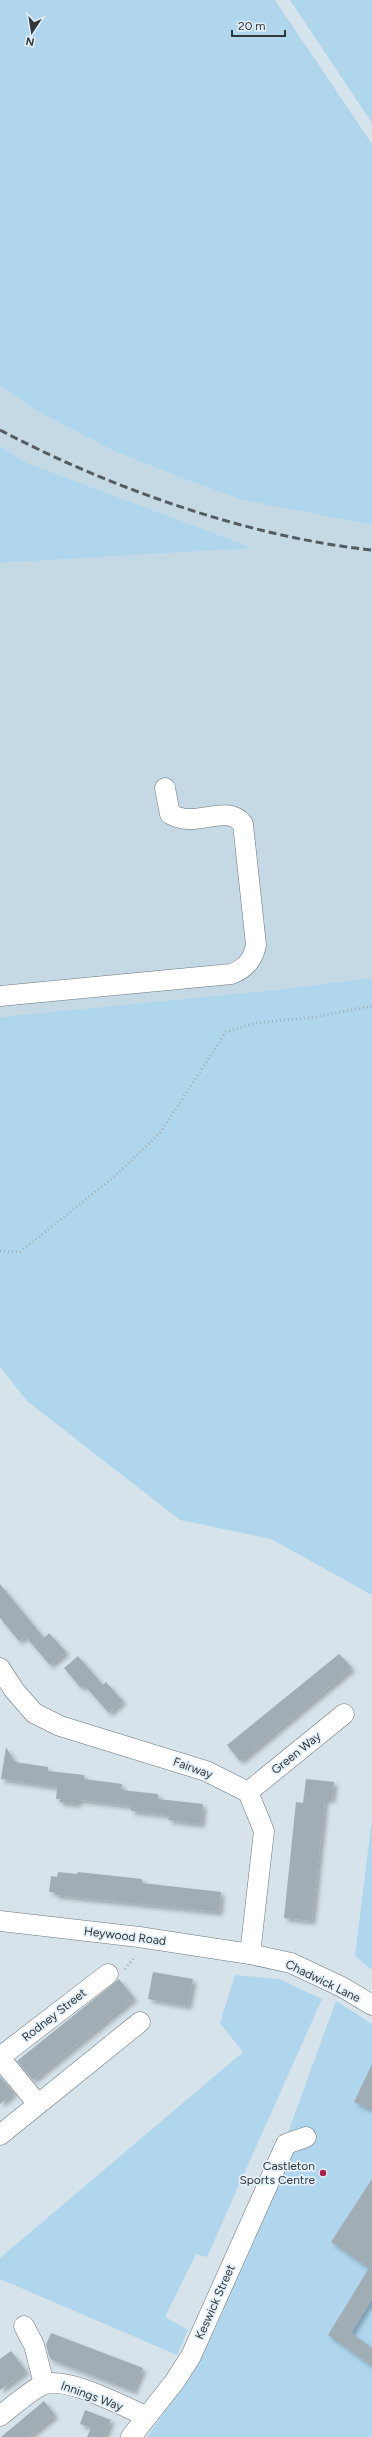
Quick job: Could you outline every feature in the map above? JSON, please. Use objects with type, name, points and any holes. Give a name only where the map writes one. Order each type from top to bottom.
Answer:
[{"type":"street","points":[[0,996],[231,974],[241,970],[250,961],[256,945],[243,824],[239,819],[228,815],[190,820],[170,814],[165,788]]},
{"type":"street","name":"Fairway","points":[[0,1668],[14,1690],[34,1713],[60,1726],[206,1771],[248,1792]]},
{"type":"street","name":"Green Way","points":[[248,1792],[344,1714]]},
{"type":"street","points":[[248,1792],[264,1831],[250,1954]]},
{"type":"street","name":"Heywood Road","points":[[0,1921],[139,1937],[250,1954]]},
{"type":"street","name":"Chadwick Lane","points":[[250,1954],[291,1963],[342,1987],[372,2006]]},
{"type":"street","name":"Rodney Street","points":[[0,2057],[108,1974]]},
{"type":"street","points":[[0,2136],[37,2103],[140,2022]]},
{"type":"street","points":[[0,2057],[37,2103]]},
{"type":"street","name":"Keswick Street","points":[[131,2437],[146,2416],[176,2381],[191,2356],[279,2156],[286,2144],[306,2137]]},
{"type":"street","points":[[24,2326],[34,2345],[44,2384]]},
{"type":"street","name":"Innings Way","points":[[0,2416],[44,2384],[57,2383],[76,2387],[146,2416]]},
{"type":"path","points":[[0,1251],[20,1252],[115,1176],[160,1133],[226,1032],[255,1023],[315,1017],[372,1006]]},
{"type":"path","points":[[108,1974],[124,1971],[137,1954],[139,1937]]},
{"type":"shaded area","points":[[0,0],[275,0],[372,144],[372,525],[243,500],[182,478],[116,452],[35,410],[0,386]]},
{"type":"shaded area","points":[[290,0],[372,0],[372,123]]},
{"type":"shaded area","points":[[0,386],[35,410],[116,452],[182,478],[243,500],[372,525],[372,978],[275,990],[0,1017],[0,563],[252,548],[27,463],[0,446]]},
{"type":"shaded area","points":[[0,446],[27,463],[253,548],[0,563]]},
{"type":"shaded area","points":[[372,978],[372,1595],[271,1539],[180,1520],[27,1401],[0,1367],[0,1017],[275,990]]},
{"type":"shaded area","points":[[372,1818],[372,1970],[355,1956]]},
{"type":"shaded area","points":[[235,1975],[279,1979],[322,1999],[207,2257],[196,2254],[165,2317],[188,2330],[177,2355],[0,2279],[0,2258],[243,2052],[220,2023]]},
{"type":"shaded area","name":"Castleton Sports Centre","points":[[336,2001],[372,2024],[372,2437],[147,2437],[196,2367],[219,2321]]},
{"type":"building","points":[[0,1584],[44,1638],[49,1633],[66,1652],[50,1665],[25,1636],[19,1641],[0,1618]]},
{"type":"building","points":[[339,1654],[352,1668],[240,1761],[227,1745]]},
{"type":"building","points":[[78,1656],[103,1685],[106,1682],[123,1701],[109,1713],[84,1685],[81,1688],[64,1668]]},
{"type":"building","points":[[6,1747],[15,1762],[48,1767],[48,1771],[84,1775],[84,1779],[122,1784],[121,1790],[158,1794],[158,1799],[203,1804],[201,1824],[168,1820],[169,1815],[131,1811],[131,1806],[82,1800],[77,1801],[77,1804],[60,1802],[60,1799],[56,1799],[57,1787],[1,1779]]},
{"type":"building","points":[[306,1779],[334,1782],[332,1799],[325,1799],[312,1921],[284,1918],[296,1802],[303,1803]]},
{"type":"building","points":[[58,1872],[77,1874],[78,1872],[142,1879],[142,1883],[221,1892],[219,1912],[55,1895],[55,1892],[49,1892],[51,1876],[57,1877]]},
{"type":"building","points":[[153,1972],[193,1979],[188,2006],[148,1999]]},
{"type":"building","points":[[119,1979],[134,1998],[33,2080],[17,2061]]},
{"type":"building","points":[[372,2064],[372,2110],[354,2102]]},
{"type":"building","points":[[0,2076],[14,2093],[0,2104]]},
{"type":"building","points":[[372,2179],[372,2299],[351,2333],[372,2348],[372,2366],[328,2335],[369,2268],[331,2242]]},
{"type":"building","points":[[51,2333],[143,2368],[133,2391],[50,2359],[46,2345]]},
{"type":"building","points":[[11,2351],[26,2371],[0,2390],[0,2359]]},
{"type":"building","points":[[44,2401],[55,2415],[28,2437],[1,2437]]},
{"type":"building","points":[[85,2410],[111,2420],[104,2437],[87,2437],[91,2428],[80,2424]]},
{"type":"railway","points":[[0,430],[87,471],[133,490],[181,507],[229,522],[277,534],[372,550]]},
{"type":"place","name":"Castleton Sports Centre","points":[[323,2173]]}]
